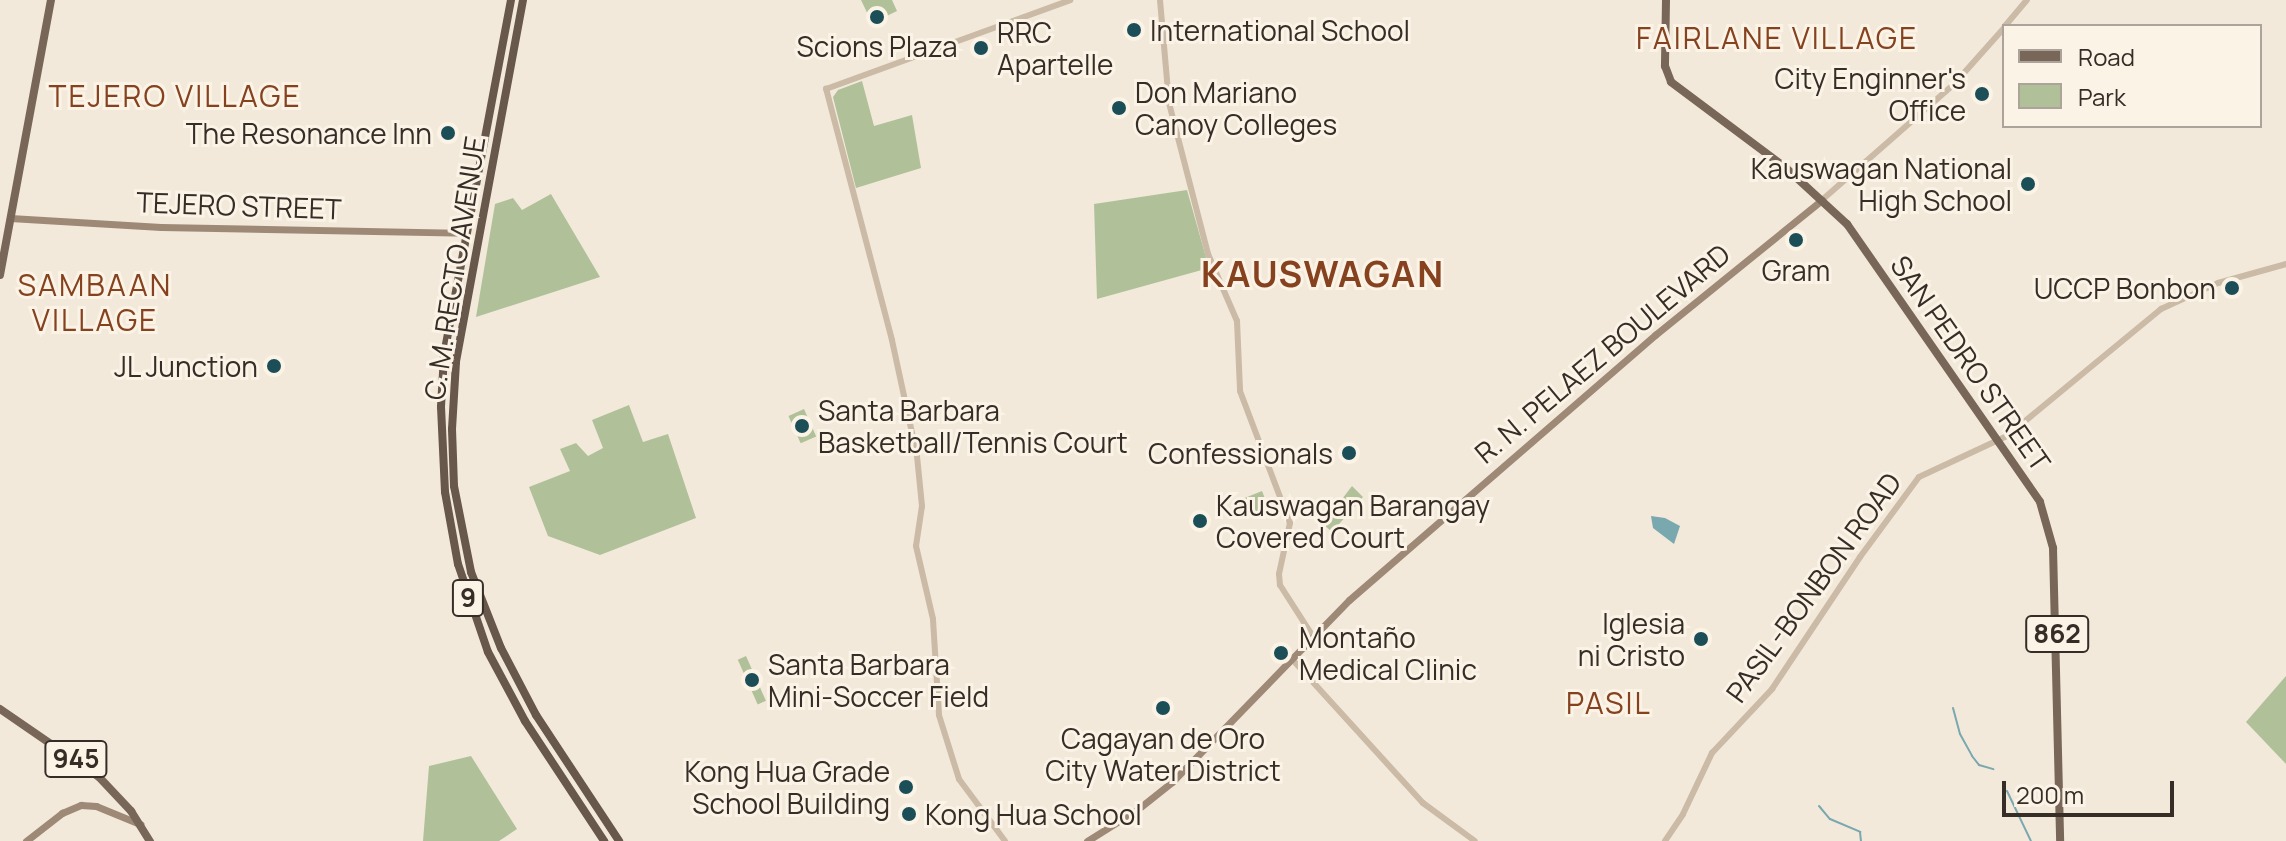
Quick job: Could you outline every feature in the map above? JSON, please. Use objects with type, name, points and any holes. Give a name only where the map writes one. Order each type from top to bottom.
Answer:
[{"type":"highway","name":"C. M. RECTO AVENUE","points":[[511,0],[450,321],[441,407],[444,480],[451,533],[469,602],[503,683],[604,841]]},
{"type":"highway","name":"C. M. RECTO AVENUE","points":[[523,0],[456,362],[452,429],[454,486],[462,530],[487,616],[515,677],[616,837]]},
{"type":"highway","points":[[453,306],[465,309]]},
{"type":"highway","points":[[450,321],[463,324]]},
{"type":"highway","points":[[451,533],[462,530]]},
{"type":"highway","points":[[604,841],[616,837]]},
{"type":"main road","points":[[0,275],[51,0]]},
{"type":"main road","name":"SAN PEDRO STREET","points":[[1666,0],[1665,66],[1671,82],[1786,168],[1847,224],[2040,502],[2053,548],[2060,841]]},
{"type":"main road","name":"R. N. PELAEZ BOULEVARD","points":[[1087,841],[1138,809],[1172,782],[1312,635],[1655,335],[1822,200]]},
{"type":"main road","name":"TEJERO STREET","points":[[10,218],[161,227],[467,233]]},
{"type":"main road","name":"945","points":[[0,709],[99,777],[140,824],[150,841]]},
{"type":"main road","points":[[26,841],[62,813],[81,805],[96,806],[140,824]]},
{"type":"street","points":[[1005,841],[959,779],[939,715],[933,619],[916,546],[922,506],[917,456],[889,325],[826,89],[1070,0]]},
{"type":"street","points":[[1160,0],[1169,103],[1208,254],[1237,321],[1240,391],[1290,523],[1279,574],[1280,585],[1312,635]]},
{"type":"street","name":"R. N. PELAEZ BOULEVARD","points":[[2007,24],[2027,0]]},
{"type":"street","name":"R. N. PELAEZ BOULEVARD","points":[[1822,200],[1955,83],[2002,30]]},
{"type":"street","name":"PASIL-BONBON ROAD","points":[[1665,841],[1683,814],[1712,753],[1772,689],[1909,486],[1925,474],[1999,441],[2161,309],[2218,283],[2286,264]]},
{"type":"street","points":[[1291,658],[1423,803],[1475,841]]},
{"type":"green space","name":"Scions Plaza","points":[[861,0],[892,0],[897,11],[872,23]]},
{"type":"green space","points":[[862,81],[874,126],[912,115],[921,168],[856,188],[833,97],[838,90]]},
{"type":"green space","points":[[1187,190],[1209,268],[1097,299],[1094,204]]},
{"type":"green space","points":[[551,194],[600,277],[476,317],[495,204],[513,198],[522,210]]},
{"type":"green space","points":[[629,405],[643,442],[668,434],[696,518],[600,555],[548,536],[529,487],[570,471],[560,449],[576,443],[588,456],[603,448],[592,420]]},
{"type":"green space","name":"Santa Barbara Basketball/Tennis Court","points":[[804,409],[816,436],[801,443],[788,416]]},
{"type":"green space","points":[[1352,486],[1363,497],[1332,532],[1323,524]]},
{"type":"green space","points":[[1262,491],[1269,508],[1243,518],[1236,501]]},
{"type":"green space","name":"Santa Barbara Mini-Soccer Field","points":[[746,656],[766,701],[758,704],[738,660]]},
{"type":"green space","points":[[2286,676],[2286,764],[2246,722]]},
{"type":"green space","points":[[471,756],[517,829],[499,841],[423,841],[429,766]]},
{"type":"water","points":[[1651,516],[1665,518],[1680,526],[1674,544],[1653,528]]},
{"type":"waterway","points":[[1953,708],[1960,734],[1972,756],[1979,765],[1993,769]]},
{"type":"waterway","points":[[2007,791],[2031,841]]},
{"type":"waterway","points":[[1819,806],[1830,819],[1860,832],[1861,841]]},
{"type":"place","name":"Scions Plaza","points":[[877,17]]},
{"type":"place","name":"International School","points":[[1134,30]]},
{"type":"place","name":"RRC Apartelle","points":[[981,48]]},
{"type":"place","name":"City Enginner's Office","points":[[1982,94]]},
{"type":"place","name":"Don Mariano Canoy Colleges","points":[[1119,108]]},
{"type":"place","name":"The Resonance Inn","points":[[448,133]]},
{"type":"place","name":"Kauswagan National High School","points":[[2028,184]]},
{"type":"place","name":"Gram","points":[[1796,240]]},
{"type":"place","name":"UCCP Bonbon","points":[[2232,288]]},
{"type":"place","name":"JL Junction","points":[[274,366]]},
{"type":"place","name":"Santa Barbara Basketball/Tennis Court","points":[[802,426]]},
{"type":"place","name":"Confessionals","points":[[1349,453]]},
{"type":"place","name":"Kauswagan Barangay Covered Court","points":[[1200,521]]},
{"type":"place","name":"Iglesia ni Cristo","points":[[1701,639]]},
{"type":"place","name":"Montaño Medical Clinic","points":[[1281,653]]},
{"type":"place","name":"Santa Barbara Mini-Soccer Field","points":[[752,680]]},
{"type":"place","name":"Cagayan de Oro City Water District","points":[[1163,708]]},
{"type":"place","name":"Kong Hua Grade School Building","points":[[906,787]]},
{"type":"place","name":"Kong Hua School","points":[[909,814]]},
{"type":"district","name":"FAIRLANE VILLAGE","points":[[1777,38]]},
{"type":"district","name":"TEJERO VILLAGE","points":[[175,96]]},
{"type":"district","name":"KAUSWAGAN","points":[[1323,274]]},
{"type":"district","name":"SAMBAAN VILLAGE","points":[[95,302]]},
{"type":"district","name":"PASIL","points":[[1609,703]]}]
